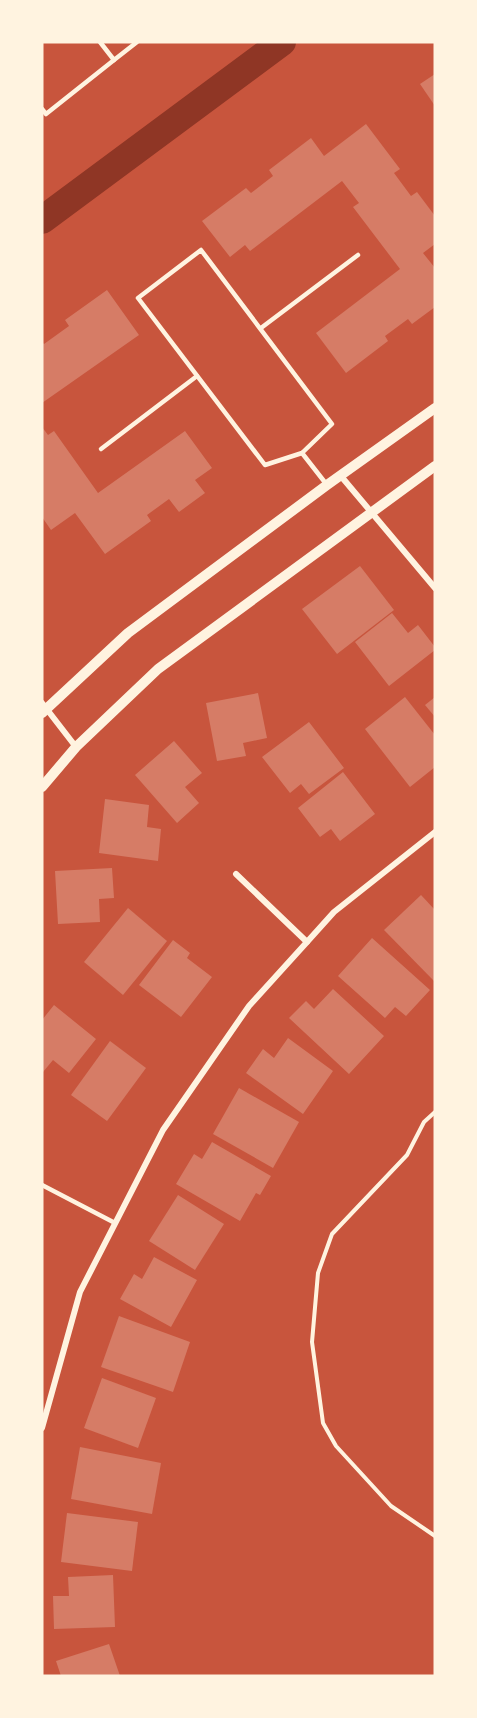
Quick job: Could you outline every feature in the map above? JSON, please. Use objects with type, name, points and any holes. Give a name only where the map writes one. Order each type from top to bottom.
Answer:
[{"type":"street","points":[[76,747],[43,708],[128,633],[340,475],[435,408]]},
{"type":"street","points":[[42,787],[76,747],[158,669],[435,466]]},
{"type":"street","points":[[340,475],[435,588]]},
{"type":"street","points":[[42,1428],[80,1292],[163,1130],[249,1006],[334,912],[435,832]]},
{"type":"street","points":[[236,874],[307,942]]},
{"type":"lane","points":[[100,42],[114,60]]},
{"type":"lane","points":[[42,109],[46,114],[138,42]]},
{"type":"lane","points":[[201,250],[261,328],[332,424],[302,453],[265,465],[138,298],[201,250]]},
{"type":"lane","points":[[261,328],[358,255]]},
{"type":"lane","points":[[101,449],[197,376]]},
{"type":"lane","points":[[302,453],[327,485]]},
{"type":"lane","points":[[42,1185],[115,1222]]},
{"type":"path","points":[[435,1112],[424,1122],[407,1155],[332,1234],[318,1273],[312,1342],[323,1423],[336,1446],[391,1506],[435,1536]]},
{"type":"building","points":[[435,74],[435,106],[420,84]]},
{"type":"building","points":[[366,124],[400,169],[394,173],[411,196],[417,192],[435,216],[435,244],[423,253],[435,268],[435,307],[412,324],[408,319],[385,336],[388,341],[346,373],[316,333],[400,269],[353,207],[359,203],[342,181],[250,251],[245,245],[230,257],[202,221],[246,188],[251,193],[273,176],[269,170],[311,138],[324,156]]},
{"type":"building","points":[[107,290],[139,335],[42,403],[42,342],[44,344],[69,326],[65,320]]},
{"type":"building","points":[[42,427],[48,435],[54,431],[98,493],[185,431],[212,468],[195,480],[205,493],[179,512],[169,499],[147,515],[151,521],[105,554],[75,513],[51,530],[42,517]]},
{"type":"building","points":[[360,566],[394,610],[337,654],[302,609]]},
{"type":"building","points":[[392,613],[408,633],[418,625],[435,650],[389,686],[355,642]]},
{"type":"building","points":[[258,693],[267,738],[243,743],[246,756],[217,761],[206,703]]},
{"type":"building","points":[[405,697],[435,735],[435,767],[410,787],[365,729]]},
{"type":"building","points":[[435,697],[435,717],[425,705]]},
{"type":"building","points":[[309,722],[344,768],[309,794],[301,784],[290,793],[262,757]]},
{"type":"building","points":[[174,741],[202,773],[185,787],[199,803],[177,823],[135,775]]},
{"type":"building","points":[[343,772],[375,814],[340,841],[331,829],[320,837],[298,808]]},
{"type":"building","points":[[105,799],[149,805],[147,827],[161,829],[158,861],[99,853]]},
{"type":"building","points":[[112,868],[114,898],[99,899],[100,922],[58,924],[55,871]]},
{"type":"building","points":[[421,895],[435,910],[434,981],[384,930]]},
{"type":"building","points":[[128,908],[167,941],[123,995],[84,962]]},
{"type":"building","points":[[372,938],[430,990],[406,1016],[395,1007],[385,1018],[338,976]]},
{"type":"building","points":[[173,940],[190,953],[187,958],[212,977],[181,1017],[139,985]]},
{"type":"building","points":[[333,989],[384,1036],[349,1074],[289,1018],[306,1001],[314,1009]]},
{"type":"building","points":[[54,1005],[96,1039],[69,1073],[53,1060],[42,1071],[42,1020]]},
{"type":"building","points":[[288,1038],[333,1071],[303,1114],[246,1073],[263,1049],[274,1058]]},
{"type":"building","points":[[110,1041],[146,1068],[107,1121],[71,1095]]},
{"type":"building","points":[[239,1088],[299,1122],[273,1168],[213,1134]]},
{"type":"building","points":[[212,1142],[271,1176],[260,1195],[256,1193],[240,1221],[176,1184],[194,1154],[202,1159]]},
{"type":"building","points":[[178,1195],[224,1224],[195,1270],[149,1241]]},
{"type":"building","points":[[154,1257],[197,1280],[171,1327],[120,1299],[134,1274],[142,1279]]},
{"type":"building","points":[[119,1316],[190,1342],[173,1392],[101,1367]]},
{"type":"building","points":[[102,1378],[156,1398],[138,1448],[84,1428]]},
{"type":"building","points":[[80,1447],[161,1463],[152,1514],[71,1499]]},
{"type":"building","points":[[67,1513],[138,1522],[132,1571],[61,1562]]},
{"type":"building","points":[[113,1575],[115,1627],[54,1629],[53,1596],[69,1596],[68,1577]]},
{"type":"building","points":[[109,1644],[120,1676],[61,1676],[56,1661]]},
{"type":"waterway","points":[[42,220],[282,42]]}]
